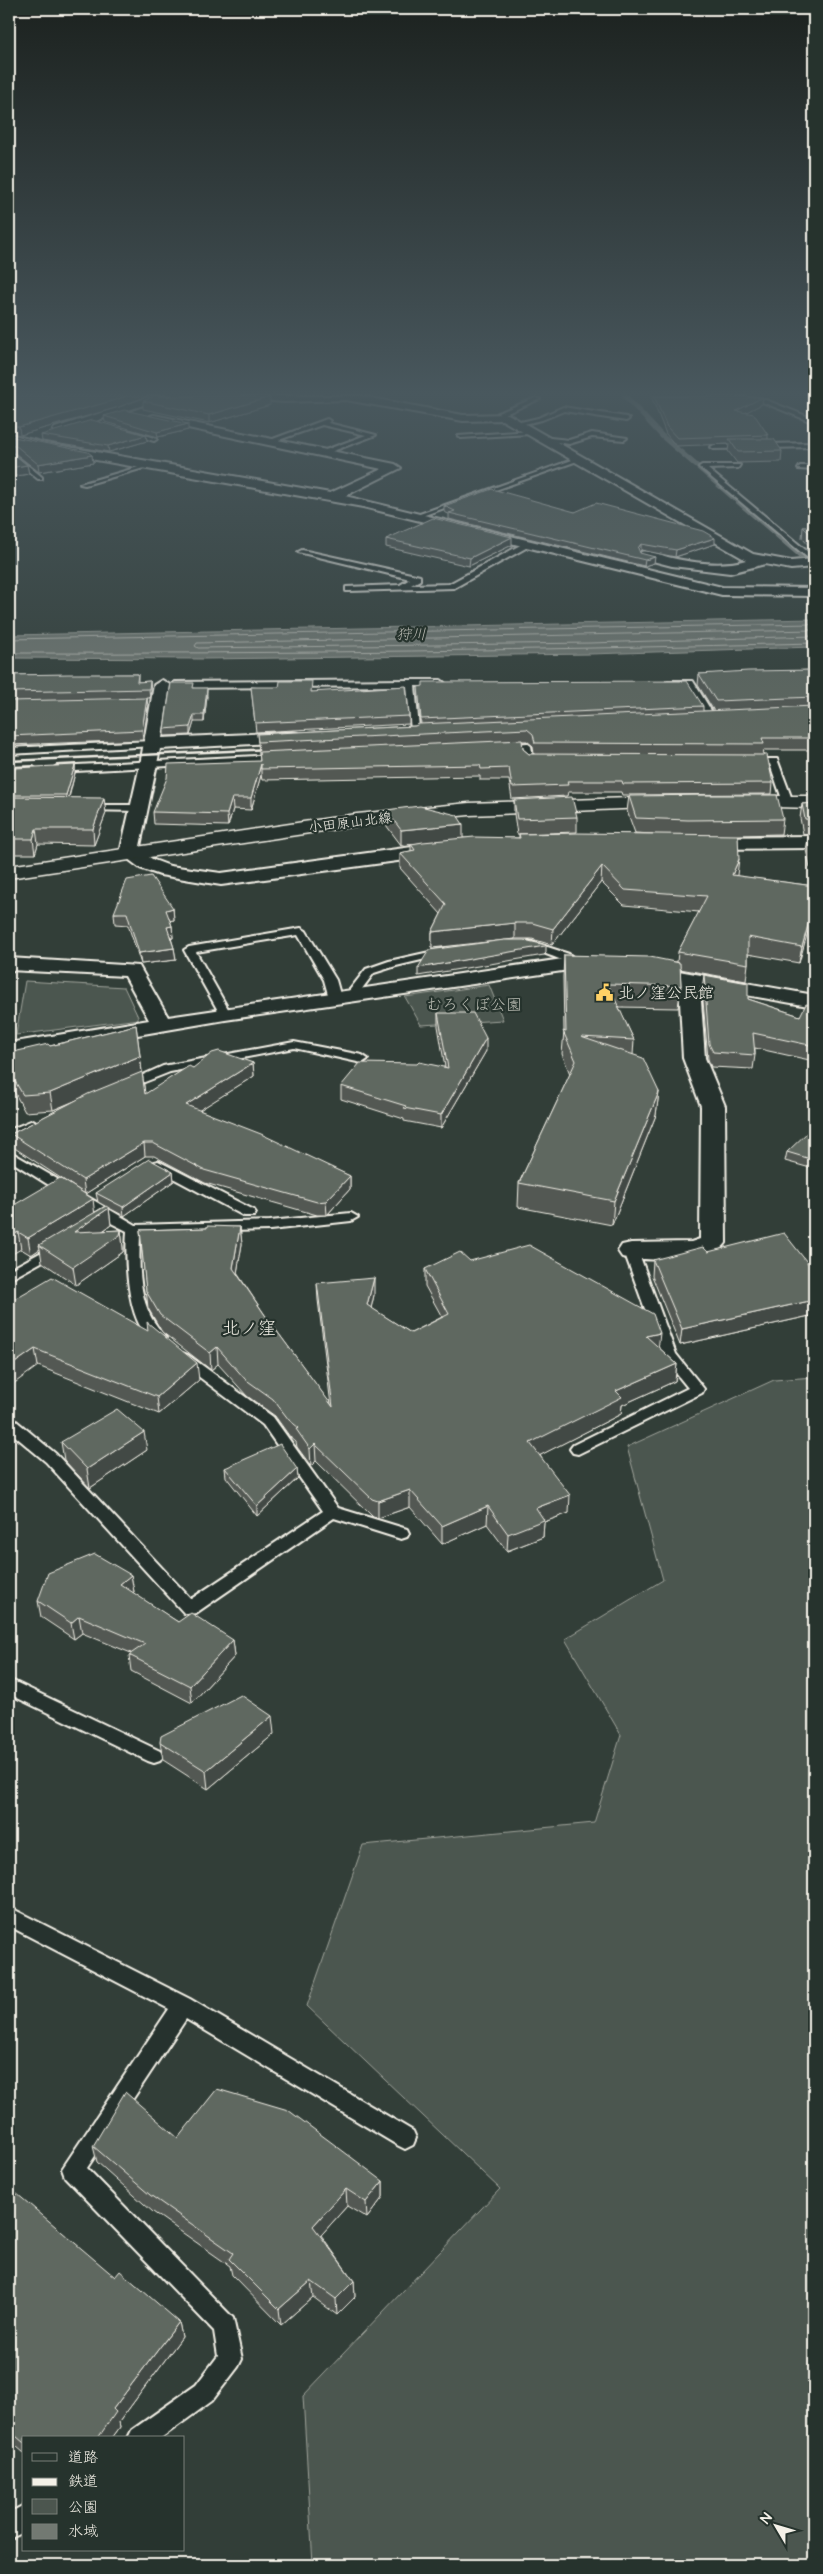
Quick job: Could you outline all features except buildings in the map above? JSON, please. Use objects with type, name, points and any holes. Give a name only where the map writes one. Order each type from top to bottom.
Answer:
[{"type":"main road","name":"小田原山北線","points":[[9,872],[129,852],[357,820],[469,809],[679,802]]},
{"type":"main road","points":[[719,802],[814,802]]},
{"type":"street","points":[[417,516],[722,591],[753,594],[814,592]]},
{"type":"street","points":[[677,516],[749,557],[791,565],[814,562]]},
{"type":"street","points":[[633,552],[672,562],[730,569],[764,560]]},
{"type":"street","points":[[156,697],[149,764],[129,852],[147,864],[167,871],[221,879],[449,848]]},
{"type":"street","points":[[396,732],[415,731]]},
{"type":"street","points":[[151,744],[308,736]]},
{"type":"street","points":[[686,843],[814,842]]},
{"type":"street","points":[[9,964],[132,970],[162,1025]]},
{"type":"street","points":[[9,1050],[225,1014],[576,964],[622,966],[689,980],[814,1001]]},
{"type":"street","points":[[631,1252],[693,1250],[713,1243],[713,1106],[694,1058],[689,980]]},
{"type":"lane","points":[[760,516],[814,562]]},
{"type":"lane","points":[[349,589],[451,586],[529,544]]},
{"type":"lane","points":[[302,552],[417,578],[402,587]]},
{"type":"lane","points":[[411,683],[415,731],[435,730]]},
{"type":"lane","points":[[156,697],[411,683],[451,683]]},
{"type":"lane","points":[[660,683],[690,683],[716,717],[702,718]]},
{"type":"lane","points":[[9,751],[151,744]]},
{"type":"lane","points":[[497,748],[527,746],[529,760],[548,760]]},
{"type":"lane","points":[[9,771],[288,758]]},
{"type":"lane","points":[[735,761],[774,761],[788,802]]},
{"type":"lane","points":[[79,808],[139,808]]},
{"type":"lane","points":[[225,1014],[189,950],[301,931],[330,980],[343,997],[370,971],[393,963],[450,951]]},
{"type":"lane","points":[[516,944],[532,944],[565,956],[576,964]]},
{"type":"lane","points":[[113,1090],[167,1069],[294,1045],[362,1059]]},
{"type":"lane","points":[[9,1134],[44,1119]]},
{"type":"lane","points":[[9,1155],[56,1183],[91,1199],[108,1216],[134,1229],[254,1227],[318,1223],[351,1218]]},
{"type":"lane","points":[[142,1166],[150,1161],[249,1213]]},
{"type":"lane","points":[[41,1192],[56,1183]]},
{"type":"lane","points":[[92,1226],[108,1216]]},
{"type":"lane","points":[[134,1229],[131,1256],[139,1309],[156,1336],[220,1388],[268,1421],[332,1512],[401,1533]]},
{"type":"lane","points":[[9,1276],[68,1241]]},
{"type":"lane","points":[[578,1449],[698,1389],[668,1356],[631,1252]]},
{"type":"lane","points":[[9,1423],[51,1458],[190,1608],[332,1512]]},
{"type":"lane","points":[[9,1686],[154,1756]]},
{"type":"lane","points":[[9,1916],[184,2006],[405,2138]]},
{"type":"lane","points":[[143,2436],[204,2393],[230,2359],[225,2326],[73,2169],[184,2006]]},
{"type":"lane","points":[[9,2527],[22,2518]]},
{"type":"green space","points":[[25,981],[124,987],[139,1019],[16,1035]]},
{"type":"green space","name":"むろくぼ公園","points":[[489,985],[503,1020],[421,1025],[405,997]]},
{"type":"green space","points":[[814,1377],[814,2565],[313,2565],[303,2396],[500,2189],[307,2006],[363,1845],[594,1823],[621,1735],[565,1639],[663,1580],[627,1447],[774,1380]]},
{"type":"water","name":"狩川","points":[[814,619],[814,647],[590,654],[204,659],[9,658],[9,635]]},
{"type":"waterway","points":[[755,516],[814,567]]},
{"type":"railway","points":[[9,761],[272,749]]},
{"type":"place","name":"北ノ窪公民館","points":[[604,992]]},
{"type":"district","name":"北ノ窪","points":[[249,1328]]}]
